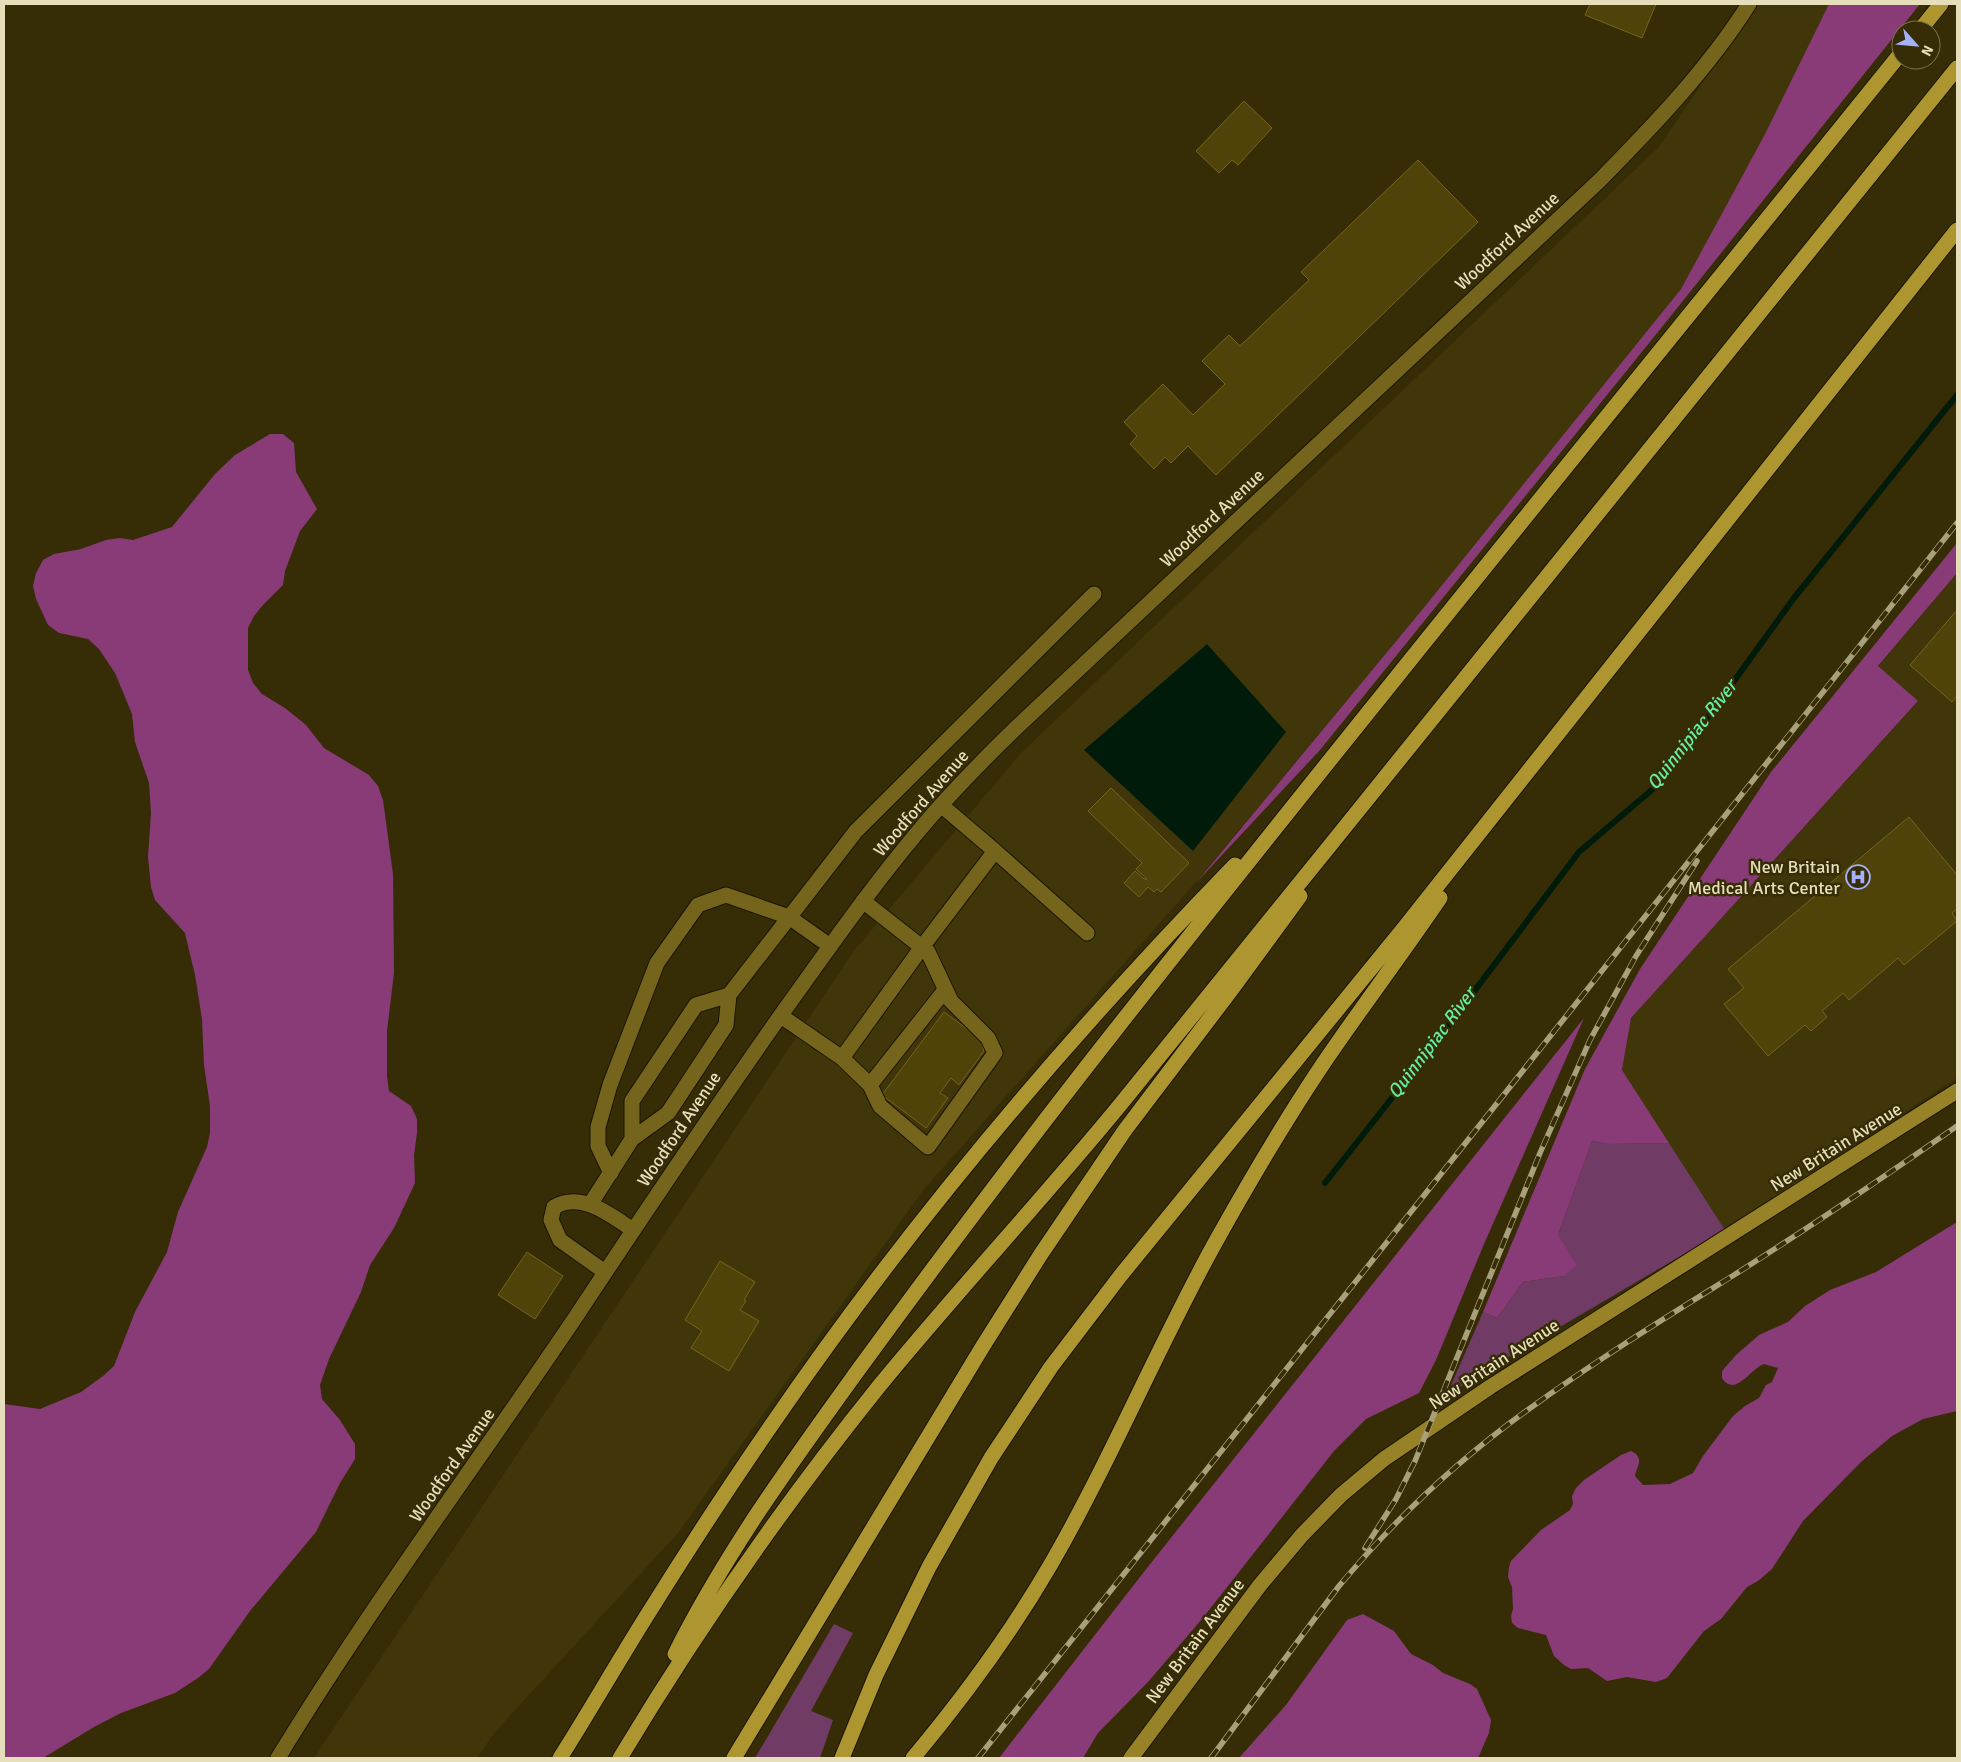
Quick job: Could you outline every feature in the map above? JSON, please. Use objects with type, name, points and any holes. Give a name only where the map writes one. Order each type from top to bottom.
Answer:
[{"type":"highway","points":[[1928,20],[1941,4]]},
{"type":"highway","points":[[654,1704],[680,1646],[719,1574],[760,1510],[826,1414],[1015,1159],[1293,807],[1891,65]]},
{"type":"highway","points":[[620,1758],[750,1559],[795,1496],[873,1394],[1116,1109],[1957,68]]},
{"type":"highway","points":[[842,1758],[880,1667],[929,1567],[972,1490],[1029,1399],[1084,1323],[1127,1267],[1474,841],[1957,230]]},
{"type":"highway","points":[[560,1758],[650,1611],[731,1485],[807,1375],[902,1248],[1022,1101],[1122,985],[1186,916],[1293,807]]},
{"type":"highway","points":[[734,1758],[978,1354],[1041,1254],[1124,1130],[1288,913],[1339,833]]},
{"type":"highway","points":[[913,1758],[988,1661],[1037,1588],[1084,1503],[1186,1298],[1262,1159],[1323,1064],[1439,899],[1474,841]]},
{"type":"main road","name":"New Britain Avenue","points":[[1131,1758],[1260,1585],[1302,1535],[1341,1495],[1384,1459],[1490,1387],[1957,1091]]},
{"type":"street","name":"Woodford Avenue","points":[[278,1758],[332,1673],[696,1136],[830,946],[918,832],[968,775],[1018,726],[1600,181],[1654,126],[1706,62],[1749,4]]},
{"type":"street","points":[[591,1204],[632,1139],[668,1113],[726,1025],[729,995],[856,831],[1094,594]]},
{"type":"street","points":[[941,805],[1087,933]]},
{"type":"street","points":[[842,1058],[922,947],[995,851]]},
{"type":"street","points":[[611,1173],[598,1146],[598,1127],[610,1085],[657,964],[698,905],[726,895],[789,917],[830,946]]},
{"type":"street","points":[[781,1016],[842,1058],[870,1085],[880,1106],[928,1146],[995,1053],[988,1038],[951,1001],[928,952],[863,901]]},
{"type":"street","points":[[870,1085],[945,990]]},
{"type":"street","points":[[632,1139],[632,1101],[696,1005],[729,995]]},
{"type":"street","points":[[605,1272],[560,1240],[550,1220],[554,1207],[564,1202],[591,1204],[633,1230]]},
{"type":"shaded area","points":[[1757,4],[1829,4],[1764,136],[1681,289],[1426,605],[1194,884],[924,1189],[678,1533],[495,1732],[477,1758],[314,1758],[853,952],[1021,753],[1658,148]]},
{"type":"shaded area","points":[[1829,4],[1920,4],[1907,20],[1891,20],[1891,40],[1666,322],[1320,750],[1195,884],[1426,605],[1681,289],[1764,136]]},
{"type":"shaded area","points":[[270,434],[283,434],[294,443],[296,472],[317,509],[300,531],[285,571],[283,585],[254,616],[248,628],[248,670],[253,683],[262,694],[285,708],[306,725],[324,748],[369,775],[378,786],[383,800],[393,874],[394,973],[387,1031],[387,1076],[389,1091],[411,1106],[417,1119],[414,1155],[415,1183],[394,1228],[370,1265],[361,1292],[329,1359],[320,1385],[322,1399],[340,1420],[355,1444],[355,1459],[340,1483],[316,1532],[250,1611],[209,1669],[198,1678],[175,1693],[121,1713],[43,1758],[4,1758],[4,1404],[40,1409],[81,1392],[114,1366],[135,1312],[167,1252],[178,1212],[207,1147],[210,1133],[210,1106],[204,1065],[202,1019],[195,975],[185,933],[155,900],[151,887],[148,857],[151,813],[149,783],[135,742],[132,714],[115,673],[99,649],[88,639],[59,633],[48,625],[36,599],[33,586],[36,573],[43,560],[54,554],[81,549],[106,540],[120,538],[133,540],[172,527],[215,474],[235,455]]},
{"type":"shaded area","points":[[1957,543],[1957,573],[1878,666],[1918,701],[1631,1018],[1622,1070],[1669,1143],[1608,1144],[1592,1141],[1558,1235],[1577,1265],[1564,1276],[1523,1282],[1497,1318],[1483,1312],[1585,1069],[1640,969],[1771,772]]},
{"type":"shaded area","name":"New Britain Medical Arts Center","points":[[1957,573],[1957,1078],[1725,1230],[1622,1070],[1631,1018],[1918,702],[1878,667]]},
{"type":"shaded area","points":[[1207,644],[1286,732],[1193,851],[1084,750]]},
{"type":"shaded area","points":[[1584,1018],[1484,1244],[1436,1360],[1419,1393],[1366,1419],[1334,1451],[1202,1619],[1148,1682],[1098,1733],[1083,1758],[999,1758],[1147,1568]]},
{"type":"shaded area","points":[[1592,1141],[1608,1144],[1669,1143],[1725,1230],[1468,1381],[1445,1399],[1483,1312],[1497,1318],[1523,1282],[1564,1276],[1558,1235]]},
{"type":"shaded area","points":[[1957,1222],[1957,1411],[1923,1419],[1892,1436],[1861,1462],[1803,1521],[1772,1569],[1758,1581],[1747,1587],[1721,1619],[1704,1631],[1667,1678],[1656,1682],[1627,1677],[1607,1681],[1588,1668],[1571,1669],[1554,1656],[1546,1635],[1518,1628],[1512,1623],[1512,1587],[1508,1577],[1511,1561],[1541,1530],[1570,1510],[1573,1504],[1572,1496],[1576,1488],[1584,1480],[1621,1455],[1631,1451],[1638,1456],[1635,1476],[1643,1485],[1670,1484],[1693,1473],[1703,1456],[1733,1416],[1759,1398],[1766,1385],[1772,1382],[1778,1368],[1764,1364],[1737,1384],[1732,1385],[1722,1378],[1722,1371],[1736,1355],[1759,1335],[1788,1322],[1805,1306],[1830,1290],[1876,1272]]},
{"type":"shaded area","points":[[1363,1614],[1394,1631],[1411,1654],[1433,1665],[1443,1673],[1470,1684],[1477,1689],[1491,1720],[1489,1733],[1478,1758],[1239,1758],[1286,1705],[1347,1620]]},
{"type":"shaded area","points":[[834,1624],[853,1633],[811,1711],[833,1720],[820,1758],[755,1758]]},
{"type":"building","points":[[1590,4],[1656,4],[1642,38],[1585,15]]},
{"type":"building","points":[[1244,101],[1272,128],[1238,165],[1232,160],[1219,173],[1196,151]]},
{"type":"building","points":[[1418,160],[1478,222],[1216,475],[1188,446],[1171,463],[1165,457],[1154,469],[1130,444],[1137,436],[1124,422],[1163,384],[1193,415],[1225,384],[1202,361],[1229,335],[1240,346],[1309,280],[1301,272]]},
{"type":"building","points":[[1957,610],[1957,696],[1952,702],[1910,665]]},
{"type":"building","points":[[1111,788],[1189,863],[1161,892],[1157,889],[1154,892],[1148,887],[1139,897],[1124,883],[1135,871],[1144,879],[1147,879],[1136,869],[1142,863],[1088,811]]},
{"type":"building","points":[[1909,817],[1957,875],[1957,909],[1952,913],[1957,921],[1904,965],[1898,958],[1849,1000],[1843,993],[1822,1011],[1827,1017],[1811,1031],[1805,1025],[1768,1056],[1724,1004],[1744,988],[1728,969]]},
{"type":"building","points":[[944,1012],[981,1039],[984,1051],[959,1085],[951,1078],[940,1093],[948,1098],[926,1128],[882,1095]]},
{"type":"building","points":[[527,1252],[563,1276],[535,1319],[498,1295]]},
{"type":"building","points":[[720,1261],[755,1282],[740,1310],[759,1321],[729,1371],[691,1348],[702,1331],[685,1320]]},
{"type":"waterway","name":"Quinnipiac River","points":[[1325,1183],[1436,1042],[1579,852],[1661,782],[1794,598],[1957,395]]},
{"type":"railway","points":[[978,1758],[1957,523]]},
{"type":"railway","points":[[1365,1548],[1396,1499],[1415,1461],[1540,1153],[1590,1040],[1636,956],[1697,861]]},
{"type":"railway","points":[[1211,1758],[1339,1586],[1382,1537],[1453,1469],[1503,1428],[1579,1374],[1791,1239],[1957,1126]]},
{"type":"place","name":"New Britain Medical Arts Center","points":[[1858,877]]}]
